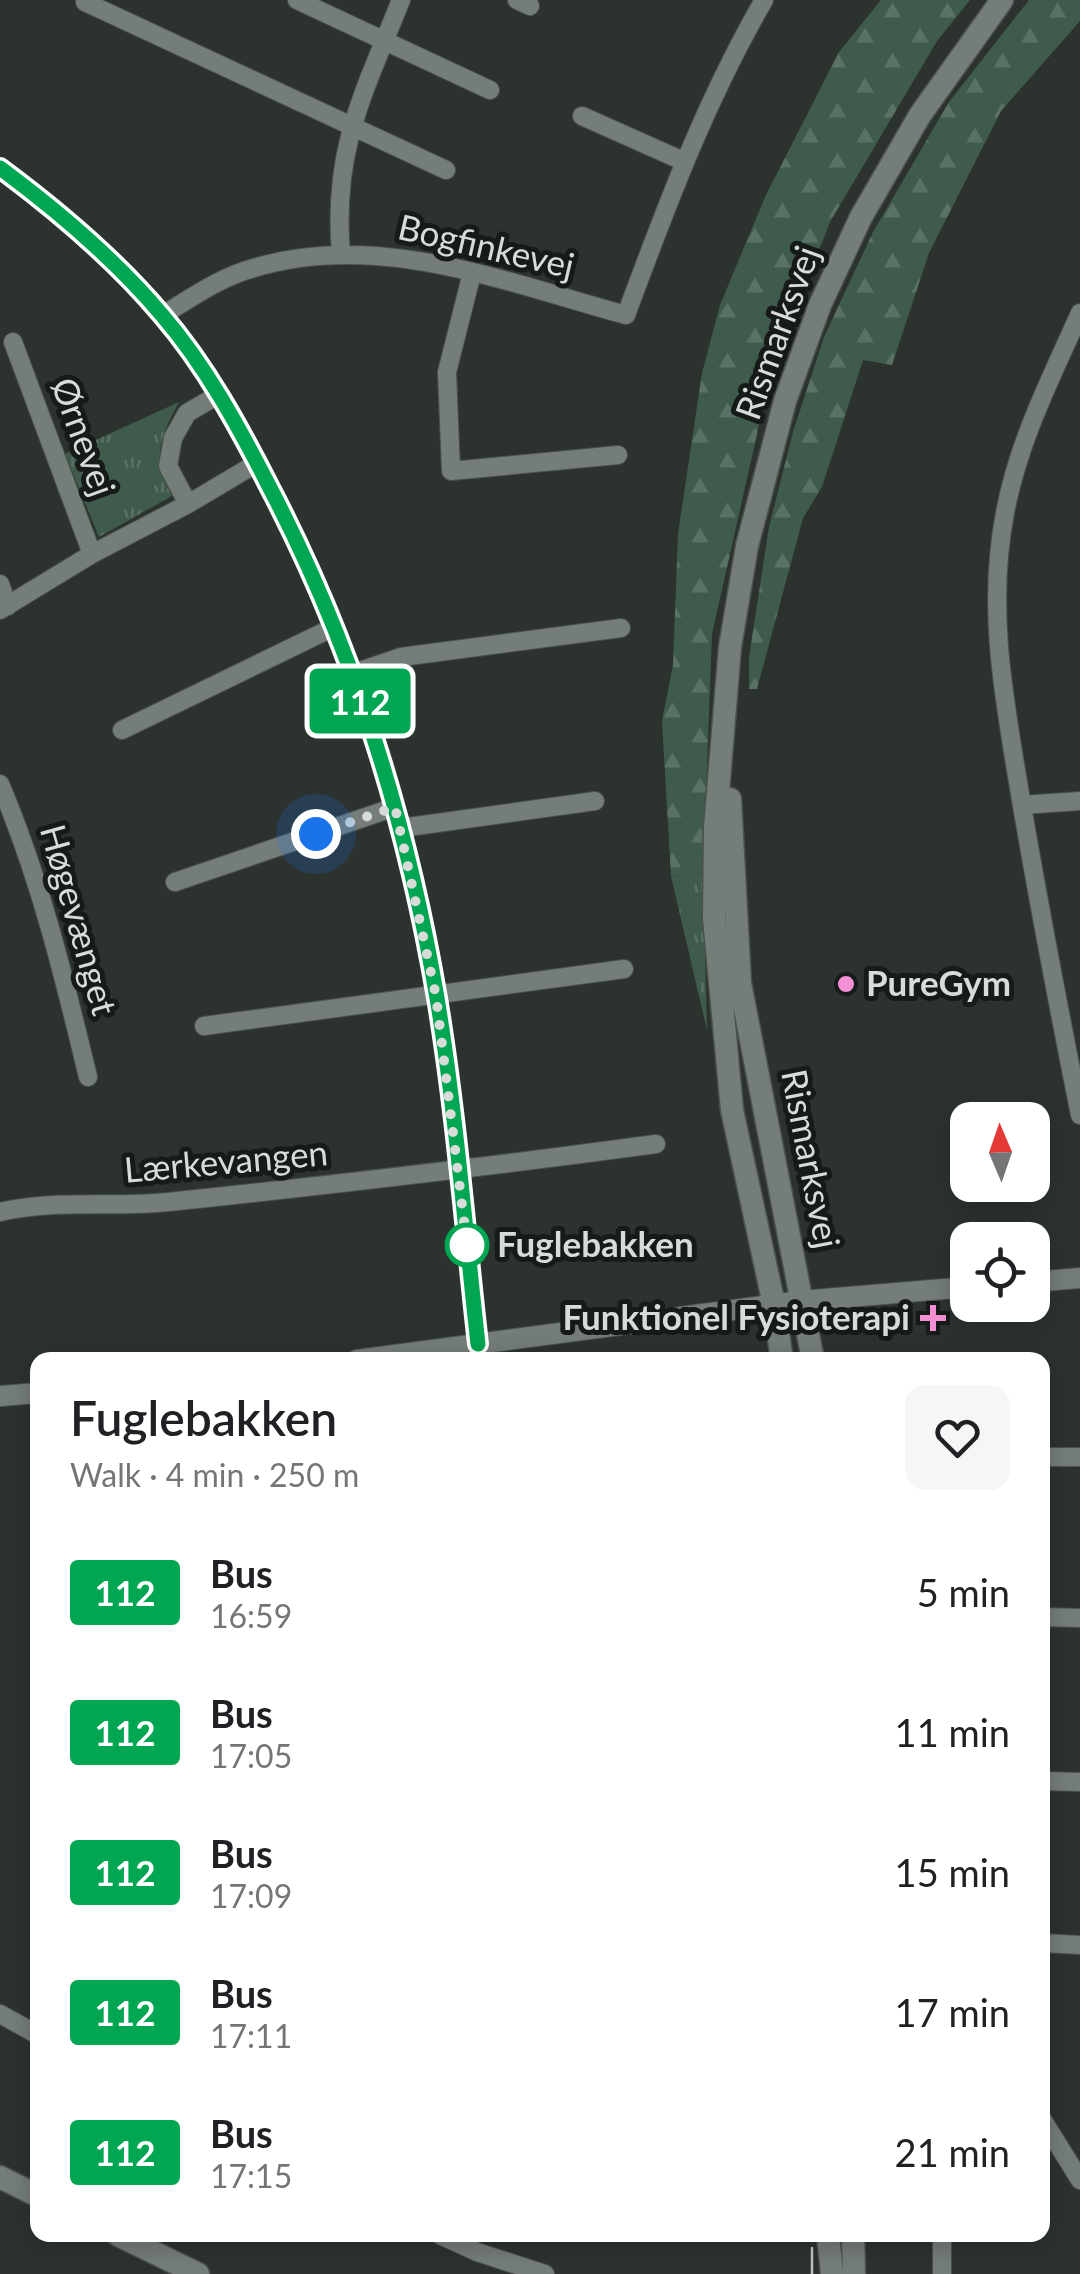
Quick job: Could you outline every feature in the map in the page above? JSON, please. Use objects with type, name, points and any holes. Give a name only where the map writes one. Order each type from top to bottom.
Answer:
[{"type":"main road","name":"Rismarksvej","points":[[781,1352],[732,1110],[714,918],[715,828],[730,647],[747,546],[786,401],[820,305],[862,217],[920,116],[1002,0]]},
{"type":"main road","name":"Rismarksvej","points":[[726,730],[740,983],[811,1352]]},
{"type":"main road","points":[[0,2178],[30,2192]]},
{"type":"main road","points":[[132,2242],[198,2274]]},
{"type":"main road","points":[[829,2242],[832,2274]]},
{"type":"main road","points":[[853,2242],[854,2274]]},
{"type":"street","points":[[298,0],[490,90]]},
{"type":"street","points":[[341,254],[339,205],[350,125],[400,0]]},
{"type":"street","points":[[582,116],[684,161],[763,0]]},
{"type":"street","points":[[85,2],[446,170]]},
{"type":"street","name":"Bogfinkevej","points":[[163,316],[242,272],[296,258],[341,254],[384,254],[472,273],[626,315],[684,161]]},
{"type":"street","points":[[0,168],[40,197],[107,256],[163,316],[218,395],[257,463],[294,534],[334,627],[401,828],[436,996],[478,1344]]},
{"type":"street","points":[[472,273],[447,372],[451,471],[618,455]]},
{"type":"street","points":[[1080,314],[1072,349],[1025,435],[1005,512],[996,583],[997,654],[1080,1115]]},
{"type":"street","name":"Ørnevej","points":[[13,342],[92,554]]},
{"type":"street","points":[[188,504],[168,466],[173,438],[187,413],[218,395]]},
{"type":"street","name":"Ørnevej","points":[[0,584],[4,608],[92,554],[257,463]]},
{"type":"street","points":[[122,730],[334,627]]},
{"type":"street","points":[[351,674],[401,658],[621,628]]},
{"type":"street","name":"Høgevænget","points":[[0,784],[36,880],[88,1077]]},
{"type":"street","points":[[1022,805],[1080,801]]},
{"type":"street","points":[[401,828],[596,802]]},
{"type":"street","points":[[176,882],[395,807]]},
{"type":"street","points":[[204,1026],[624,968]]},
{"type":"street","name":"Lærkevangen","points":[[0,1212],[152,1204],[458,1171],[656,1144]]},
{"type":"street","points":[[1050,1280],[1080,1278]]},
{"type":"street","points":[[418,1352],[801,1301],[950,1289]]},
{"type":"street","points":[[0,1396],[30,1393]]},
{"type":"street","points":[[1050,1456],[1080,1456]]},
{"type":"street","points":[[1050,1617],[1080,1618]]},
{"type":"street","points":[[1050,1781],[1080,1782]]},
{"type":"street","points":[[1050,1943],[1080,1945]]},
{"type":"street","points":[[0,2014],[30,2031]]},
{"type":"street","points":[[1050,2132],[1080,2180]]},
{"type":"street","points":[[455,2242],[546,2274]]},
{"type":"street","points":[[942,2242],[942,2274]]},
{"type":"green space","points":[[881,0],[970,0],[937,41],[830,222],[771,372],[712,634],[703,873],[671,876],[662,721],[673,665],[678,534],[702,373],[720,305],[766,195],[839,52]]},
{"type":"green space","points":[[1029,0],[1080,0],[1080,21],[1001,111],[929,253],[892,365],[863,360],[822,487],[803,518],[757,689],[749,689],[749,657],[769,527],[793,432],[824,337],[873,232],[949,102]]},
{"type":"green space","points":[[179,402],[160,448],[162,470],[172,496],[99,537],[65,454]]},
{"type":"green space","points":[[703,873],[707,1030],[671,876]]},
{"type":"tram line","points":[[812,2248],[812,2274]]},
{"type":"bus line","name":"112","points":[[0,168],[40,197],[107,256],[180,337],[257,463],[294,534],[334,627],[401,828],[436,996],[478,1344]]},
{"type":"place","name":"PureGym","points":[[846,984]]},
{"type":"place","name":"Fuglebakken","points":[[467,1245]]},
{"type":"place","name":"Funktionel Fysioterapi","points":[[933,1318]]},
{"type":"route","points":[[316,834],[395,807],[436,996],[467,1245]]}]
